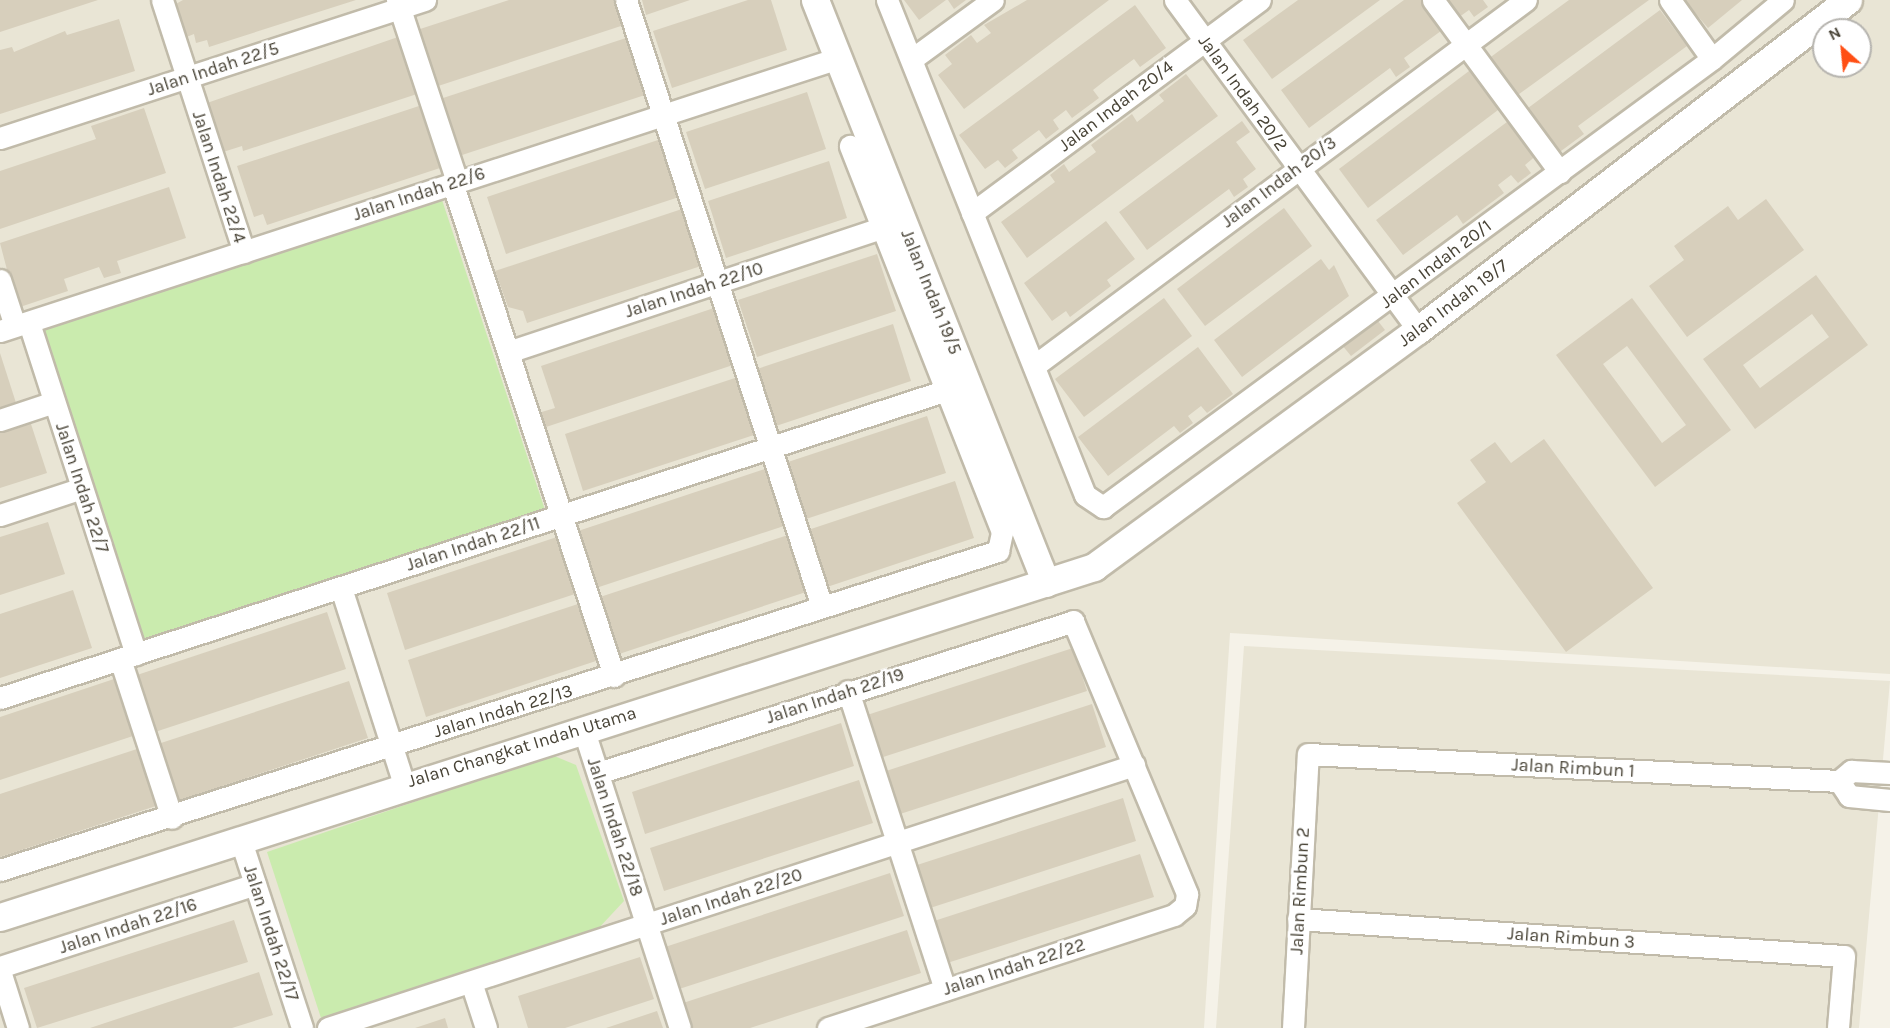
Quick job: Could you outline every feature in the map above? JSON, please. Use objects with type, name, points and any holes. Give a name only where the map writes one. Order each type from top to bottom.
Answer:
[{"type":"street","name":"Jalan Indah 22/4","points":[[162,0],[244,252]]},
{"type":"street","name":"Jalan Indah 22/5","points":[[0,138],[187,77],[398,4],[425,0]]},
{"type":"street","points":[[626,0],[822,607]]},
{"type":"street","name":"Jalan Indah 19/5","points":[[815,0],[1046,583]]},
{"type":"street","points":[[887,0],[1034,366]]},
{"type":"street","points":[[912,59],[993,0]]},
{"type":"street","name":"Jalan Indah 20/2","points":[[1175,0],[1418,330]]},
{"type":"street","name":"Jalan Indah 20/4","points":[[972,213],[1260,0]]},
{"type":"street","points":[[1433,0],[1560,172]]},
{"type":"street","name":"Jalan Indah 20/3","points":[[1034,366],[1526,0]]},
{"type":"street","points":[[1670,0],[1712,58]]},
{"type":"street","name":"Jalan Indah 20/1","points":[[1034,366],[1085,495],[1096,507],[1111,505],[1712,58],[1783,0]]},
{"type":"street","name":"Jalan Indah 19/7","points":[[1046,583],[1113,557],[1418,330],[1848,0]]},
{"type":"street","points":[[398,4],[614,676]]},
{"type":"street","name":"Jalan Indah 22/6","points":[[15,327],[838,58]]},
{"type":"street","points":[[850,147],[946,390]]},
{"type":"street","name":"Jalan Indah 22/10","points":[[508,352],[881,228]]},
{"type":"street","name":"Jalan Indah 22/7","points":[[0,280],[15,327],[54,402],[82,488],[172,818]]},
{"type":"street","name":"Jalan Indah 22/11","points":[[0,698],[946,390]]},
{"type":"street","name":"Jalan Indah 22/13","points":[[0,870],[172,818],[614,676],[1003,546],[946,390]]},
{"type":"street","points":[[0,420],[54,402]]},
{"type":"street","points":[[0,515],[82,488]]},
{"type":"street","name":"Jalan Changkat Indah Utama","points":[[0,916],[404,784],[1046,583]]},
{"type":"street","points":[[341,588],[404,784]]},
{"type":"street","name":"Jalan Indah 22/19","points":[[598,773],[1073,621],[1134,765]]},
{"type":"street","points":[[848,692],[945,990]]},
{"type":"street","name":"Jalan Indah 22/18","points":[[583,728],[680,1028]]},
{"type":"street","name":"Jalan Rimbun 1","points":[[1308,754],[1839,781]]},
{"type":"street","name":"Jalan Rimbun 2","points":[[1293,1028],[1308,754]]},
{"type":"street","name":"Jalan Indah 22/20","points":[[328,1028],[1134,765]]},
{"type":"street","name":"Jalan Indah 22/22","points":[[828,1028],[1174,915],[1185,906],[1187,894],[1134,765]]},
{"type":"street","points":[[1890,773],[1851,771],[1839,781],[1849,796],[1890,800]]},
{"type":"street","name":"Jalan Indah 22/17","points":[[240,838],[302,1028]]},
{"type":"street","name":"Jalan Indah 22/16","points":[[0,969],[255,884]]},
{"type":"street","name":"Jalan Rimbun 3","points":[[1298,919],[1844,956],[1838,1028]]},
{"type":"street","points":[[0,969],[18,1028]]},
{"type":"street","points":[[471,982],[486,1028]]},
{"type":"shaded area","points":[[0,0],[1890,0],[1890,674],[1230,633],[1204,1028],[0,1028]]},
{"type":"shaded area","points":[[1244,646],[1890,681],[1859,1028],[1216,1028]]},
{"type":"green space","points":[[441,197],[545,510],[146,643],[42,330]]},
{"type":"green space","points":[[552,755],[576,765],[624,901],[597,930],[321,1018],[267,852]]},
{"type":"building","points":[[0,0],[98,0],[0,32]]},
{"type":"building","points":[[183,0],[356,0],[209,47],[207,40],[196,43],[194,34],[184,38],[174,5]]},
{"type":"building","points":[[509,0],[616,0],[624,25],[432,88],[414,31]]},
{"type":"building","points":[[642,0],[690,0],[646,15]]},
{"type":"building","points":[[748,0],[771,0],[787,50],[672,88],[653,31]]},
{"type":"building","points":[[904,0],[946,0],[919,20]]},
{"type":"building","points":[[948,0],[966,0],[954,9]]},
{"type":"building","points":[[1027,0],[1109,0],[964,109],[938,75],[952,64],[945,55],[971,35],[977,43],[991,33],[984,25]]},
{"type":"building","points":[[1298,0],[1380,0],[1272,79],[1243,40]]},
{"type":"building","points":[[1404,0],[1424,0],[1445,28],[1404,58],[1410,67],[1396,77],[1390,68],[1309,128],[1281,90]]},
{"type":"building","points":[[1441,0],[1483,0],[1488,7],[1474,17],[1469,10],[1455,20]]},
{"type":"building","points":[[1569,0],[1649,0],[1515,97],[1488,59]]},
{"type":"building","points":[[1684,0],[1742,0],[1708,28]]},
{"type":"building","points":[[1135,5],[1166,48],[1140,67],[1134,59],[1107,79],[1093,90],[1099,98],[1072,118],[1066,110],[1053,120],[1059,129],[1046,139],[1039,130],[1012,150],[1018,158],[1005,168],[998,160],[985,169],[959,135]]},
{"type":"building","points":[[1660,10],[1687,46],[1578,126],[1584,134],[1557,154],[1524,111]]},
{"type":"building","points":[[119,19],[135,71],[0,114],[0,50],[12,47],[14,52],[65,31],[67,35]]},
{"type":"building","points":[[398,37],[417,94],[243,151],[242,146],[223,152],[207,103]]},
{"type":"building","points":[[629,37],[648,94],[456,157],[437,100]]},
{"type":"building","points":[[1473,68],[1502,107],[1368,208],[1339,169]]},
{"type":"building","points":[[1186,74],[1218,116],[1027,258],[1001,222],[1055,182],[1050,175],[1064,164],[1069,172],[1096,152],[1091,145],[1132,114],[1137,122],[1164,101],[1159,95]]},
{"type":"building","points":[[807,92],[826,149],[705,189],[686,132]]},
{"type":"building","points":[[419,106],[440,168],[267,225],[263,214],[254,217],[237,166]]},
{"type":"building","points":[[144,108],[166,173],[0,229],[0,171],[96,139],[91,126]]},
{"type":"building","points":[[1511,119],[1538,154],[1525,165],[1531,173],[1518,183],[1511,175],[1498,185],[1504,193],[1463,224],[1457,215],[1403,255],[1376,220]]},
{"type":"building","points":[[1242,121],[1250,132],[1236,142],[1256,169],[1243,179],[1248,187],[1234,197],[1229,189],[1147,250],[1119,212]]},
{"type":"building","points":[[661,139],[679,197],[506,254],[487,197]]},
{"type":"building","points":[[829,161],[847,218],[726,258],[708,201]]},
{"type":"building","points":[[169,187],[186,238],[117,261],[121,273],[104,278],[99,267],[64,279],[68,291],[17,308],[0,243]]},
{"type":"building","points":[[1766,199],[1804,250],[1687,337],[1649,286],[1684,260],[1674,246],[1728,206],[1738,220]]},
{"type":"building","points":[[1284,208],[1312,246],[1205,326],[1177,289]]},
{"type":"building","points":[[682,209],[701,266],[527,323],[523,311],[508,307],[495,271]]},
{"type":"building","points":[[1106,221],[1135,259],[1107,280],[1111,286],[1070,317],[1066,311],[1052,321],[1024,283]]},
{"type":"building","points":[[877,254],[896,311],[757,357],[738,300]]},
{"type":"building","points":[[1321,259],[1329,270],[1334,265],[1349,296],[1242,377],[1214,340]]},
{"type":"building","points":[[1816,275],[1868,345],[1755,429],[1703,359]],"holes":[[[1812,314],[1829,337],[1760,388],[1743,365]]]},
{"type":"building","points":[[1164,298],[1192,336],[1084,417],[1055,379]]},
{"type":"building","points":[[1632,298],[1731,430],[1655,487],[1556,355]],"holes":[[[1627,346],[1686,425],[1662,443],[1603,364]]]},
{"type":"building","points":[[714,308],[733,365],[540,429],[535,414],[555,408],[541,366]]},
{"type":"building","points":[[1378,321],[1385,330],[1351,356],[1342,345]]},
{"type":"building","points":[[893,324],[911,381],[773,427],[754,370]]},
{"type":"building","points":[[1198,347],[1233,394],[1207,413],[1201,406],[1188,416],[1193,423],[1180,433],[1174,426],[1108,476],[1078,437]]},
{"type":"building","points":[[0,353],[17,406],[0,412]]},
{"type":"building","points":[[738,377],[757,434],[583,491],[565,434]]},
{"type":"building","points":[[927,416],[946,473],[803,520],[785,463]]},
{"type":"building","points":[[30,421],[47,473],[0,488],[0,431]]},
{"type":"building","points":[[1544,439],[1653,588],[1566,652],[1457,503],[1486,482],[1470,460],[1495,442],[1511,463]]},
{"type":"building","points":[[765,469],[784,526],[593,589],[575,532]]},
{"type":"building","points":[[955,481],[974,538],[824,588],[805,531]]},
{"type":"building","points":[[48,522],[65,574],[0,595],[0,537]]},
{"type":"building","points":[[788,535],[806,592],[616,655],[597,598]]},
{"type":"building","points":[[560,536],[578,593],[405,650],[387,593]]},
{"type":"building","points":[[73,590],[92,648],[0,678],[0,614]]},
{"type":"building","points":[[581,603],[599,660],[426,717],[408,660]]},
{"type":"building","points":[[327,612],[346,669],[155,732],[137,675]]},
{"type":"building","points":[[1073,648],[1087,691],[877,759],[864,716]]},
{"type":"building","points":[[117,678],[136,735],[0,780],[0,717]]},
{"type":"building","points":[[349,681],[368,738],[177,801],[158,744]]},
{"type":"building","points":[[1092,704],[1106,747],[897,815],[883,772]]},
{"type":"building","points":[[841,723],[854,766],[645,834],[632,792]]},
{"type":"building","points":[[140,748],[159,805],[0,857],[0,794]]},
{"type":"building","points":[[859,780],[873,823],[664,891],[650,848]]},
{"type":"building","points":[[1123,798],[1136,841],[927,909],[914,866]]},
{"type":"building","points":[[1140,854],[1154,897],[944,964],[931,922]]},
{"type":"building","points":[[890,873],[904,916],[676,990],[662,948]]},
{"type":"building","points":[[234,920],[248,962],[37,1028],[24,988]]},
{"type":"building","points":[[907,930],[921,973],[750,1028],[687,1028],[680,1004]]},
{"type":"building","points":[[640,957],[654,999],[565,1028],[528,1028],[518,996]]},
{"type":"building","points":[[259,972],[273,1015],[232,1028],[90,1028]]},
{"type":"building","points":[[657,1011],[663,1028],[606,1028]]},
{"type":"building","points":[[445,1018],[448,1028],[415,1028]]}]
